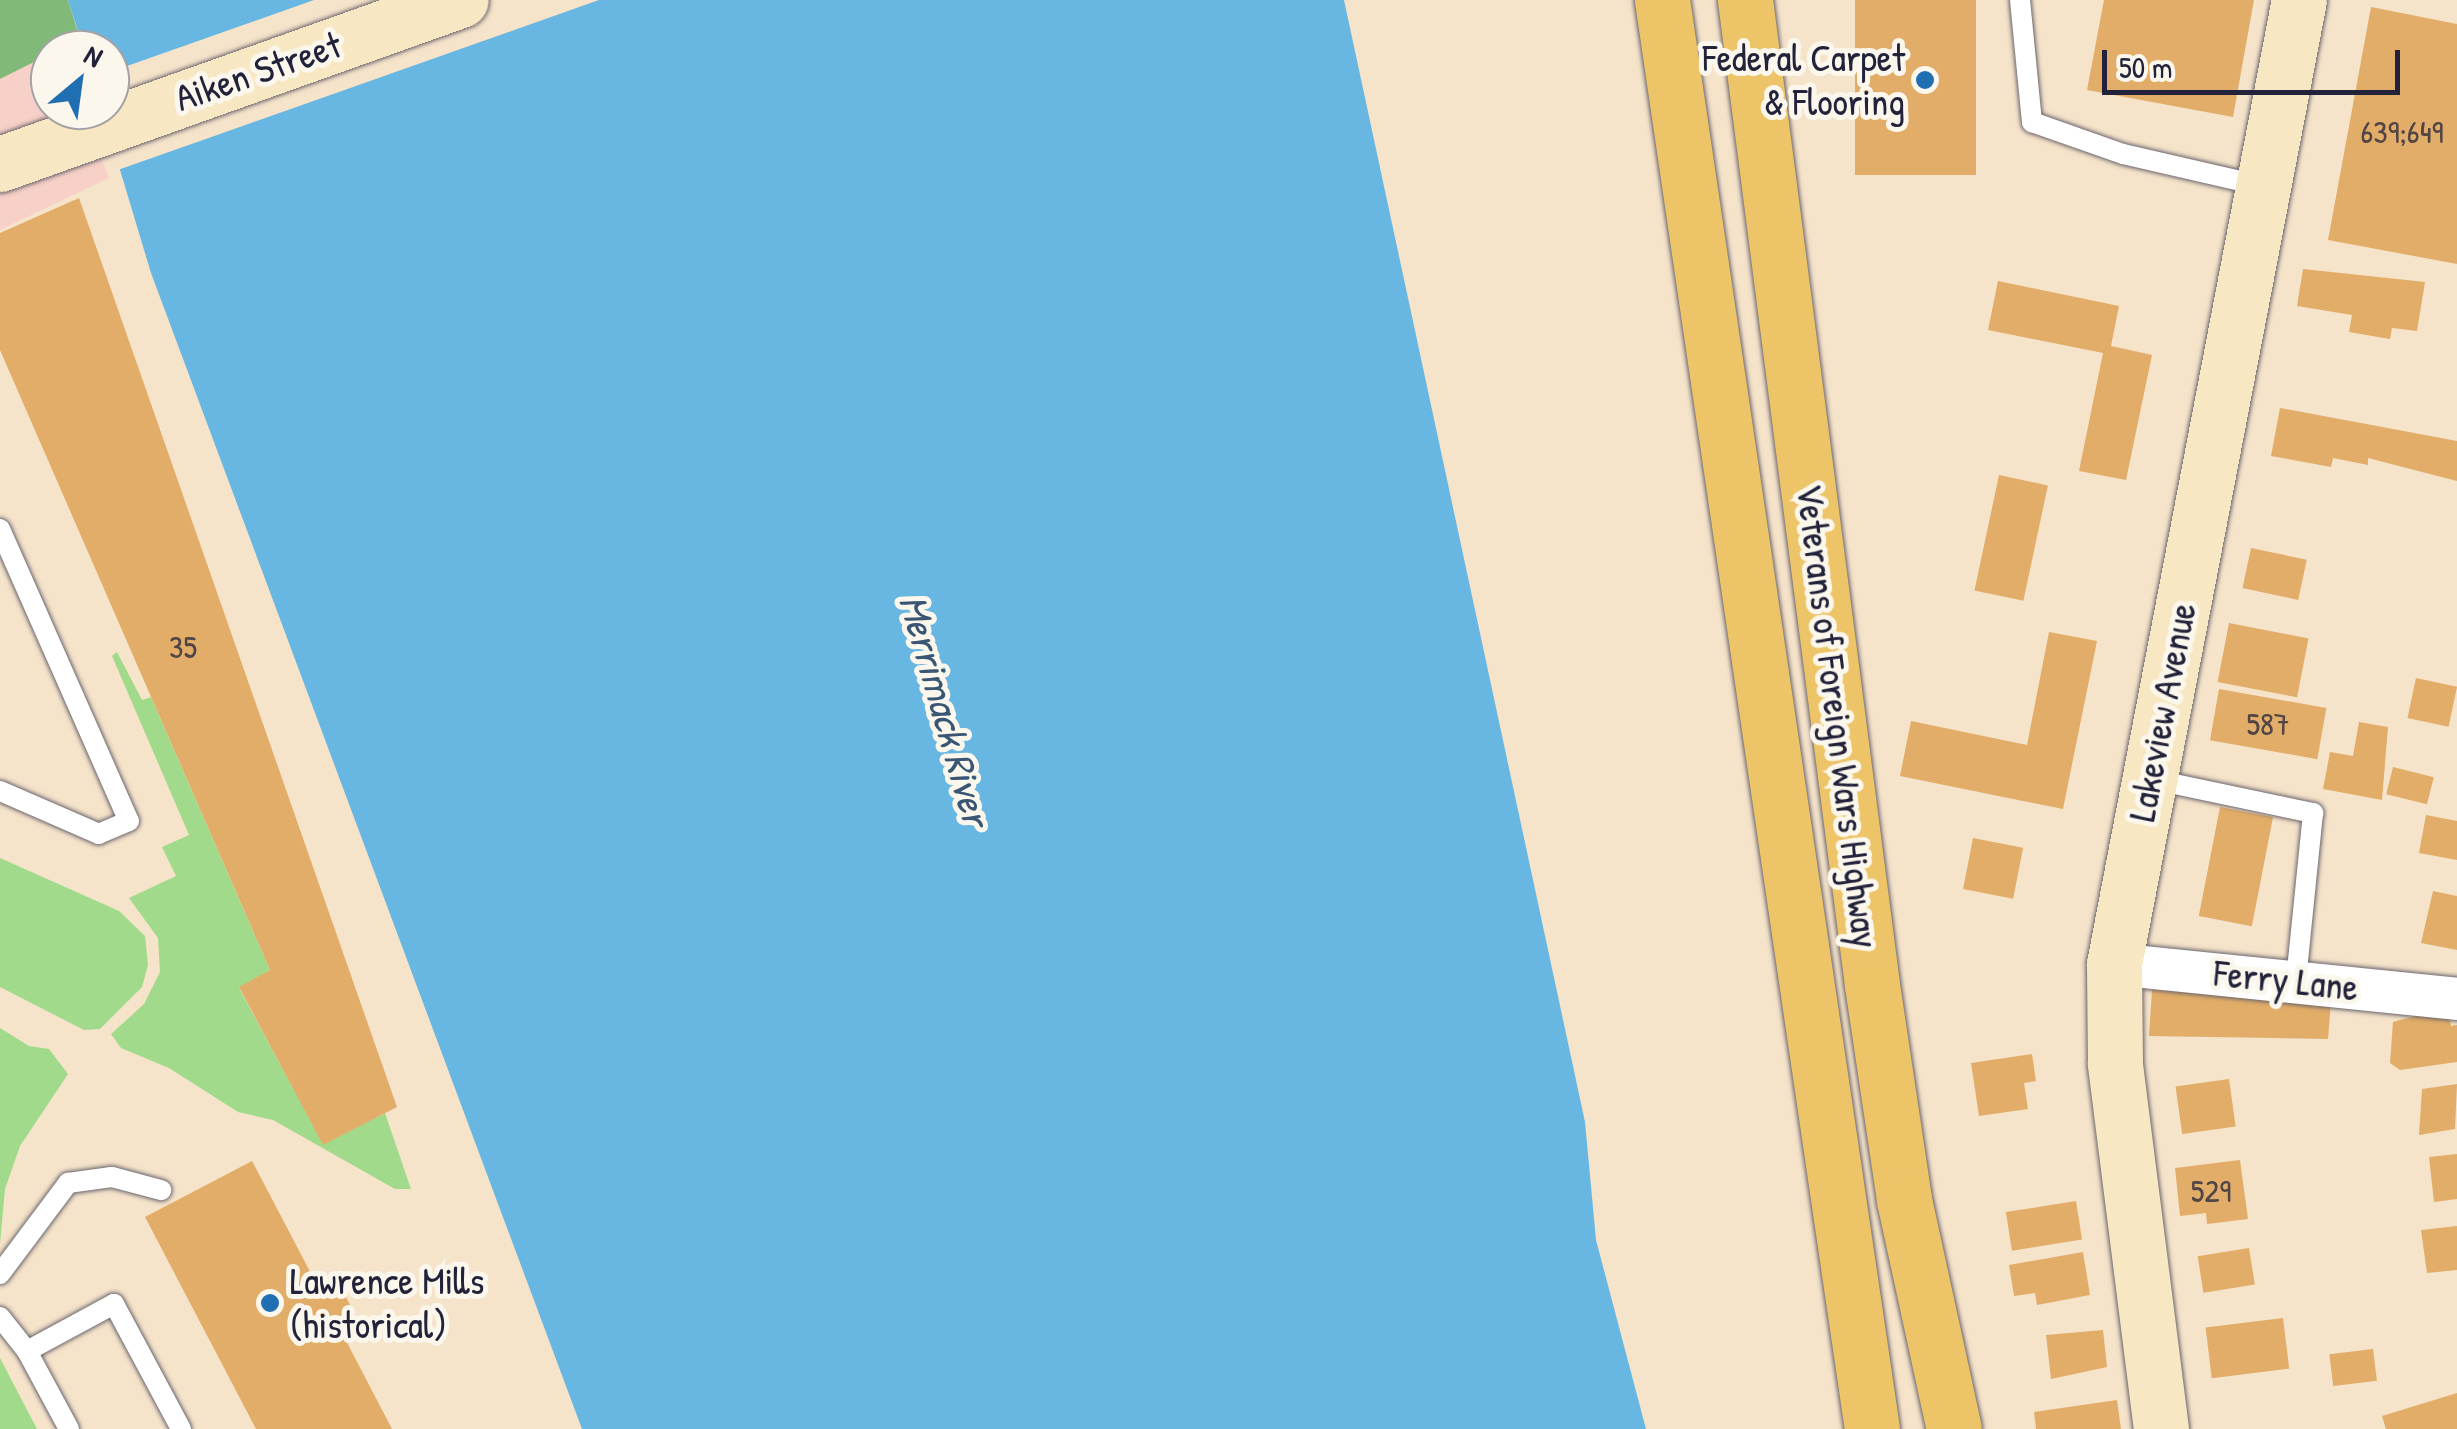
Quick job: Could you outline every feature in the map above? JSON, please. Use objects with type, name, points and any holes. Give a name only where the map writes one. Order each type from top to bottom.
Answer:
[{"type":"main road","name":"Aiken Street","points":[[24,155],[460,0]]},
{"type":"main road","name":"Veterans of Foreign Wars Highway","points":[[1662,0],[1872,1429]]},
{"type":"main road","name":"Veterans of Foreign Wars Highway","points":[[1745,0],[1872,985],[1904,1200],[1954,1429]]},
{"type":"main road","name":"Lakeview Avenue","points":[[2161,1429],[2115,1064],[2114,964],[2299,0]]},
{"type":"street","name":"Ferry Lane","points":[[2114,964],[2296,979],[2457,999]]},
{"type":"lane","points":[[2020,0],[2032,122],[2124,154],[2264,186]]},
{"type":"lane","points":[[0,530],[129,821],[99,834],[0,791]]},
{"type":"lane","points":[[2149,779],[2313,813],[2296,979]]},
{"type":"lane","points":[[0,1274],[68,1183],[112,1177],[161,1190]]},
{"type":"lane","points":[[27,1352],[114,1304],[181,1429]]},
{"type":"lane","points":[[0,1317],[27,1352],[69,1429]]},
{"type":"shaded area","points":[[0,0],[54,0],[61,30],[30,30],[30,130],[91,130],[109,178],[0,230]]},
{"type":"green space","points":[[0,0],[68,0],[77,30],[30,30],[30,64],[0,79]]},
{"type":"green space","points":[[117,652],[142,700],[151,697],[270,970],[239,988],[323,1144],[385,1113],[411,1189],[395,1189],[273,1120],[238,1112],[169,1068],[121,1048],[111,1034],[144,1004],[160,972],[158,938],[129,898],[176,876],[162,847],[189,835],[112,656]]},
{"type":"green space","points":[[0,858],[119,911],[145,936],[148,965],[142,987],[100,1029],[84,1030],[0,987]]},
{"type":"green space","points":[[0,1028],[29,1046],[49,1049],[68,1074],[20,1146],[5,1189],[0,1244]]},
{"type":"green space","points":[[0,1358],[37,1429],[0,1429]]},
{"type":"water","name":"Merrimack River","points":[[68,0],[1344,0],[1585,1122],[1596,1240],[1646,1429],[582,1429],[151,273],[108,130],[130,130],[130,30],[78,30]]},
{"type":"pier","points":[[314,0],[599,0],[115,171],[103,130],[130,130],[130,65]]},
{"type":"building","name":"Federal Carpet & Flooring","points":[[1855,0],[1976,0],[1976,175],[1855,175]]},
{"type":"building","points":[[2104,0],[2254,0],[2233,117],[2087,90]]},
{"type":"building","points":[[2371,7],[2457,24],[2457,264],[2328,240]]},
{"type":"building","points":[[79,198],[397,1107],[323,1145],[239,987],[270,970],[0,350],[0,233]]},
{"type":"building","points":[[2303,269],[2425,282],[2417,331],[2392,328],[2390,339],[2349,332],[2352,315],[2297,306]]},
{"type":"building","points":[[1998,281],[2119,306],[2111,346],[2152,355],[2126,480],[2079,471],[2103,353],[1988,330]]},
{"type":"building","points":[[2280,408],[2457,441],[2457,481],[2368,458],[2368,465],[2333,458],[2331,467],[2271,456]]},
{"type":"building","points":[[1999,475],[2048,485],[2023,601],[1974,590]]},
{"type":"building","points":[[2251,548],[2307,560],[2298,600],[2242,588]]},
{"type":"building","points":[[2229,623],[2309,638],[2297,697],[2218,682]]},
{"type":"building","points":[[2049,632],[2097,641],[2063,809],[1900,776],[1911,721],[2027,745]]},
{"type":"building","points":[[2416,678],[2457,687],[2449,727],[2407,718]]},
{"type":"building","points":[[2219,689],[2326,708],[2317,759],[2210,740]]},
{"type":"building","points":[[2359,722],[2388,727],[2382,800],[2323,789],[2330,752],[2353,756]]},
{"type":"building","points":[[2393,767],[2434,777],[2427,804],[2386,794]]},
{"type":"building","points":[[2220,807],[2273,817],[2252,926],[2199,916]]},
{"type":"building","points":[[2426,815],[2457,821],[2457,860],[2419,853]]},
{"type":"building","points":[[1973,838],[2023,848],[2013,899],[1963,889]]},
{"type":"building","points":[[2433,891],[2457,896],[2457,950],[2421,943]]},
{"type":"building","points":[[2152,990],[2331,1001],[2328,1039],[2149,1036]]},
{"type":"building","points":[[2448,1007],[2451,1026],[2457,1025],[2457,1062],[2400,1070],[2390,1063],[2393,1022]]},
{"type":"building","points":[[2032,1054],[2036,1081],[2024,1083],[2028,1109],[1979,1116],[1971,1063]]},
{"type":"building","points":[[2229,1079],[2236,1127],[2182,1134],[2176,1087]]},
{"type":"building","points":[[2457,1084],[2455,1129],[2419,1135],[2422,1089]]},
{"type":"building","points":[[2457,1154],[2457,1199],[2434,1202],[2429,1157]]},
{"type":"building","points":[[2240,1160],[2248,1219],[2207,1224],[2206,1213],[2180,1216],[2175,1168]]},
{"type":"building","name":"Lawrence Mills (historical)","points":[[252,1161],[316,1283],[334,1274],[360,1324],[342,1333],[392,1429],[256,1429],[145,1217]]},
{"type":"building","points":[[2076,1201],[2082,1240],[2012,1251],[2006,1212]]},
{"type":"building","points":[[2457,1226],[2457,1270],[2427,1273],[2421,1230]]},
{"type":"building","points":[[2249,1248],[2255,1285],[2203,1293],[2198,1256]]},
{"type":"building","points":[[2083,1252],[2090,1295],[2037,1305],[2035,1293],[2014,1296],[2009,1265]]},
{"type":"building","points":[[2283,1318],[2289,1369],[2212,1378],[2206,1328]]},
{"type":"building","points":[[2103,1330],[2107,1367],[2051,1379],[2046,1335]]},
{"type":"building","points":[[2373,1349],[2377,1381],[2333,1386],[2329,1354]]},
{"type":"building","points":[[2457,1393],[2457,1429],[2386,1429],[2382,1416]]},
{"type":"building","points":[[2117,1400],[2121,1429],[2036,1429],[2034,1412]]},
{"type":"place","name":"Federal Carpet & Flooring","points":[[1925,80]]},
{"type":"place","name":"Lawrence Mills (historical)","points":[[270,1303]]}]
